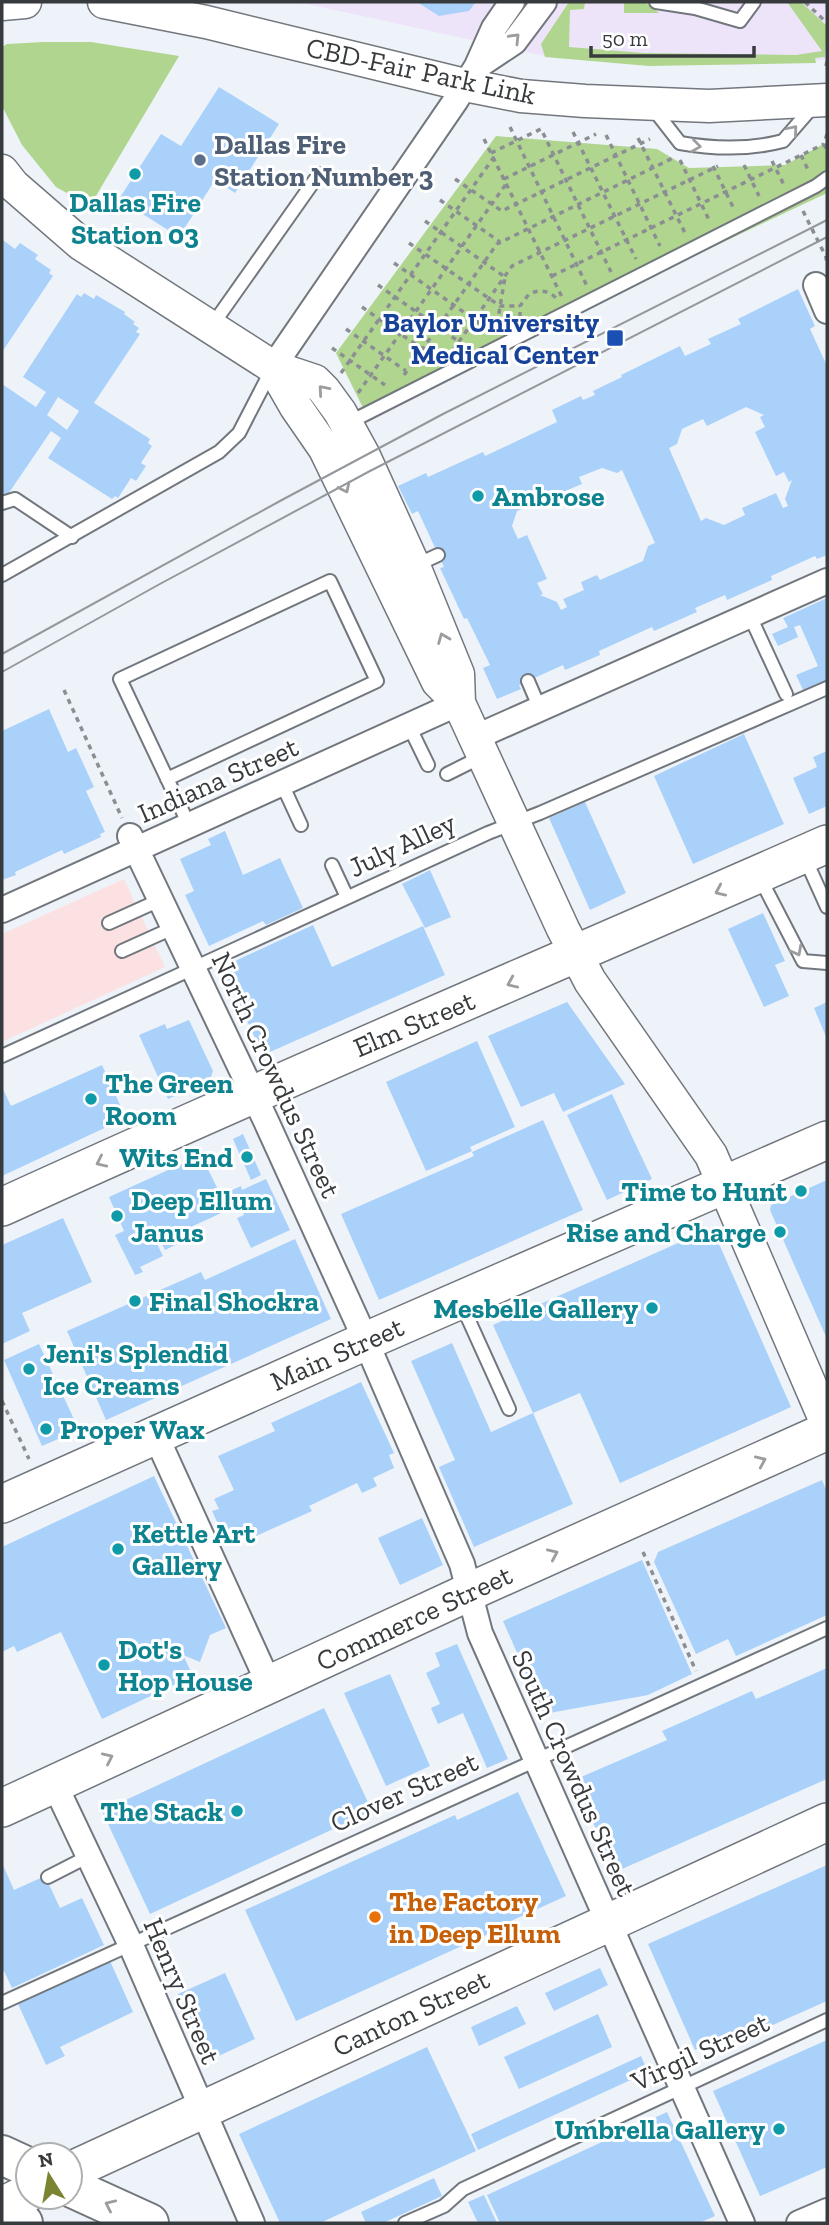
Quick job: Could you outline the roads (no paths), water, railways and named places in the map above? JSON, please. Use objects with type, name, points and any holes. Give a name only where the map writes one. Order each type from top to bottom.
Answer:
[{"type":"highway","points":[[84,2184],[149,2223]]},
{"type":"highway","points":[[2,2214],[23,2223]]},
{"type":"main road","name":"Elm Street","points":[[2,1207],[252,1093],[577,955],[815,849]]},
{"type":"main road","name":"Main Street","points":[[2,1504],[155,1434],[827,1140]]},
{"type":"main road","name":"Commerce Street","points":[[2,1808],[469,1592],[827,1431]]},
{"type":"main road","name":"Canton Street","points":[[84,2168],[201,2110],[827,1822]]},
{"type":"street","points":[[2,4],[25,2]]},
{"type":"street","name":"CBD-Fair Park Link","points":[[104,2],[209,12],[471,76],[521,96],[650,104],[721,105],[822,101]]},
{"type":"street","points":[[273,367],[471,76],[494,27],[512,2]]},
{"type":"street","points":[[471,76],[514,42],[544,2]]},
{"type":"street","points":[[2,171],[13,185],[81,244],[273,367],[314,381],[349,413],[413,566],[438,682],[458,704],[590,981],[711,1154],[827,1424]]},
{"type":"street","points":[[823,276],[827,310]]},
{"type":"street","points":[[273,367],[325,449],[413,566]]},
{"type":"street","points":[[479,747],[540,709],[827,581]]},
{"type":"street","name":"Indiana Street","points":[[2,910],[133,842],[189,825],[458,704]]},
{"type":"street","name":"North Crowdus Street","points":[[133,842],[366,1341]]},
{"type":"street","name":"South Crowdus Street","points":[[366,1341],[374,1366],[460,1558],[480,1633],[743,2223]]},
{"type":"street","points":[[155,1434],[268,1684]]},
{"type":"street","name":"Henry Street","points":[[54,1783],[130,1944],[252,2223]]},
{"type":"street","points":[[799,2223],[827,2211]]},
{"type":"lane","points":[[656,2],[691,4],[740,22],[754,2]]},
{"type":"lane","points":[[650,104],[680,143],[704,148],[744,148],[783,141],[822,101]]},
{"type":"lane","points":[[211,327],[318,174]]},
{"type":"lane","points":[[349,413],[425,384],[448,367],[507,342],[594,299],[822,182]]},
{"type":"lane","points":[[2,575],[219,452],[239,433],[273,367]]},
{"type":"lane","points":[[2,503],[15,499],[72,537]]},
{"type":"lane","points":[[167,779],[377,681],[330,581],[120,679],[167,779],[189,825]]},
{"type":"lane","points":[[750,616],[786,694]]},
{"type":"lane","points":[[528,681],[540,709]]},
{"type":"lane","name":"July Alley","points":[[2,1056],[488,833],[827,688]]},
{"type":"lane","points":[[409,726],[428,765]]},
{"type":"lane","points":[[447,774],[479,747]]},
{"type":"lane","points":[[282,783],[302,825]]},
{"type":"lane","points":[[815,849],[827,907]]},
{"type":"lane","points":[[332,865],[347,897]]},
{"type":"lane","points":[[759,874],[803,961],[827,963]]},
{"type":"lane","points":[[109,923],[160,900]]},
{"type":"lane","points":[[122,951],[173,928]]},
{"type":"lane","points":[[460,1300],[509,1409]]},
{"type":"lane","name":"Clover Street","points":[[2,2003],[827,1628]]},
{"type":"lane","points":[[48,1877],[89,1856]]},
{"type":"lane","name":"Virgil Street","points":[[405,2223],[444,2206],[463,2189],[827,2020]]},
{"type":"tram line","points":[[2,654],[443,414],[827,220]]},
{"type":"tram line","points":[[2,672],[370,471],[827,237]]},
{"type":"place","name":"Dallas Fire Station Number 3","points":[[200,160]]},
{"type":"place","name":"Dallas Fire Station 03","points":[[135,174]]},
{"type":"place","name":"Baylor University Medical Center","points":[[615,338]]},
{"type":"place","name":"Ambrose","points":[[478,496]]},
{"type":"place","name":"The Green Room","points":[[91,1099]]},
{"type":"place","name":"Wits End","points":[[247,1157]]},
{"type":"place","name":"Time to Hunt","points":[[801,1191]]},
{"type":"place","name":"Deep Ellum Janus","points":[[117,1216]]},
{"type":"place","name":"Rise and Charge","points":[[780,1232]]},
{"type":"place","name":"Final Shockra","points":[[135,1301]]},
{"type":"place","name":"Mesbelle Gallery","points":[[652,1308]]},
{"type":"place","name":"Jeni's Splendid Ice Creams","points":[[29,1369]]},
{"type":"place","name":"Proper Wax","points":[[46,1429]]},
{"type":"place","name":"Kettle Art Gallery","points":[[118,1549]]},
{"type":"place","name":"Dot's Hop House","points":[[104,1665]]},
{"type":"place","name":"The Stack","points":[[237,1811]]},
{"type":"place","name":"The Factory in Deep Ellum","points":[[375,1917]]},
{"type":"place","name":"Umbrella Gallery","points":[[779,2129]]}]
